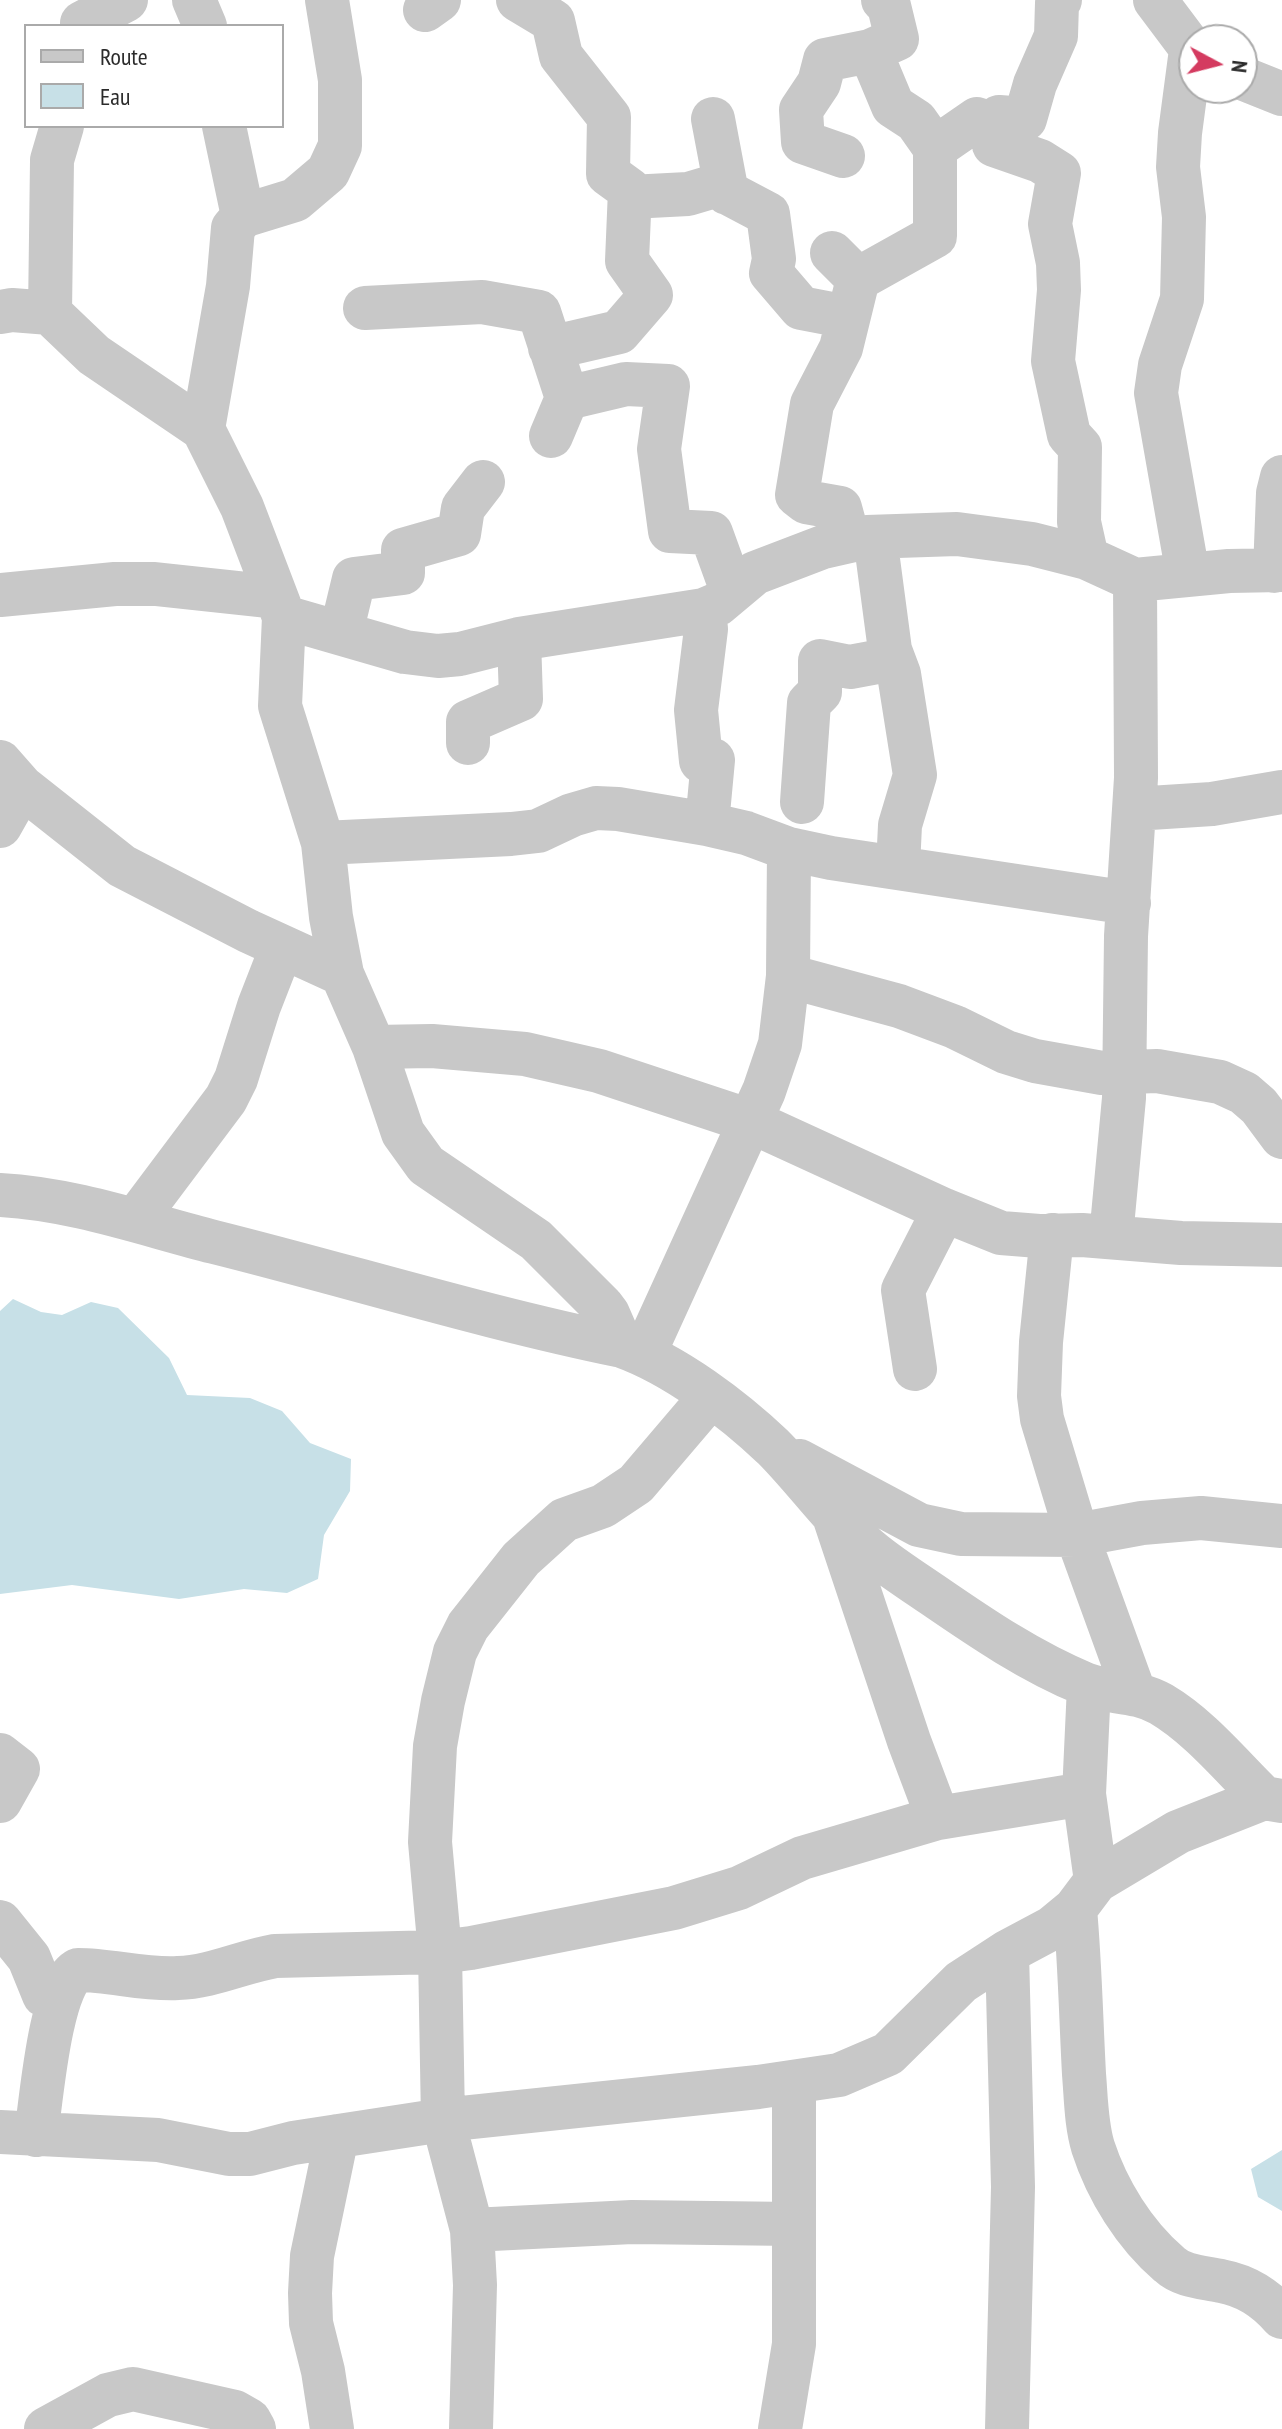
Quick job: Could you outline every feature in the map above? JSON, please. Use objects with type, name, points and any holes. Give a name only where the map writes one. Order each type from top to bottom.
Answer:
[{"type":"street","points":[[80,16],[126,0]]},
{"type":"street","points":[[194,0],[204,24]]},
{"type":"street","points":[[203,429],[228,286],[233,228],[243,216],[295,200],[328,172],[340,146],[340,80],[327,0]]},
{"type":"street","points":[[518,0],[553,21],[561,56],[609,117],[608,174],[630,190],[627,261],[651,295],[619,332],[550,348]]},
{"type":"street","points":[[843,156],[803,142],[801,110],[819,83],[825,60],[870,51],[897,39],[889,6],[883,0]]},
{"type":"street","points":[[1060,0],[1057,3],[1056,36],[1035,84],[1025,119],[999,117],[994,145],[1040,161],[1059,173],[1050,224],[1058,263],[1059,290],[1053,361],[1069,435],[1080,447],[1079,522],[1087,558]]},
{"type":"street","points":[[1155,0],[1178,31]]},
{"type":"street","points":[[630,197],[688,194],[715,186],[768,214],[774,259],[771,273],[801,308],[935,236],[935,148],[916,121],[893,106],[870,51]]},
{"type":"street","points":[[1258,84],[1282,94]]},
{"type":"street","points":[[1186,104],[1179,156],[1184,231],[1182,299],[1160,365],[1156,393],[1188,575]]},
{"type":"street","points":[[713,119],[727,193]]},
{"type":"street","points":[[935,148],[977,119],[998,126]]},
{"type":"street","points":[[50,313],[52,160],[61,128]]},
{"type":"street","points":[[224,128],[243,216]]},
{"type":"street","points":[[846,283],[841,348],[812,404],[797,495],[806,502],[840,508],[862,539],[899,674],[915,775],[900,825],[898,867]]},
{"type":"street","points":[[365,308],[482,302],[539,312],[550,348],[559,417],[626,384],[668,386],[659,449],[670,531],[711,533],[718,601],[706,629],[696,710],[701,761],[713,760],[707,824]]},
{"type":"street","points":[[0,312],[50,313],[94,355],[203,429],[242,507],[280,607],[280,706],[323,843],[331,917],[342,974],[374,1047],[403,1133],[426,1165],[536,1240],[602,1306],[633,1350]]},
{"type":"street","points":[[0,595],[115,584],[155,584],[280,607],[341,633],[405,652],[438,656],[460,654],[519,639],[718,601],[755,573],[823,547],[862,539],[968,535],[1032,544],[1087,558],[1135,580],[1278,570],[1278,493],[1282,477]]},
{"type":"street","points":[[341,633],[354,579],[403,573],[403,550],[459,534],[463,508],[483,482]]},
{"type":"street","points":[[1111,1237],[1124,1072],[1123,1018],[1134,809],[1137,718],[1135,580]]},
{"type":"street","points":[[468,743],[468,722],[521,699],[519,639]]},
{"type":"street","points":[[802,802],[809,703],[820,692],[820,661],[850,667],[893,659]]},
{"type":"street","points":[[0,826],[11,775],[122,866],[342,974]]},
{"type":"street","points":[[1134,809],[1212,804],[1282,792]]},
{"type":"street","points":[[323,843],[538,831],[596,808],[618,809],[707,824],[746,833],[789,849],[831,858],[1129,903]]},
{"type":"street","points":[[633,1350],[750,1121],[780,1044],[788,976],[789,849]]},
{"type":"street","points":[[136,1219],[226,1099],[236,1079],[282,947]]},
{"type":"street","points":[[788,976],[899,1006],[955,1027],[1006,1052],[1035,1061],[1102,1073],[1138,1070],[1184,1074],[1235,1088],[1259,1106],[1282,1137]]},
{"type":"street","points":[[374,1047],[468,1049],[560,1061],[632,1082],[750,1121],[1001,1233],[1282,1245]]},
{"type":"street","points":[[0,1195],[35,1197],[136,1219],[381,1288],[633,1350],[711,1396],[772,1447],[834,1517],[888,1564],[970,1621],[1050,1668],[1089,1686],[1134,1692],[1159,1703],[1178,1715],[1273,1800],[1178,1832],[1085,1895],[1052,1928],[961,1982],[888,2054],[839,2075],[443,2120],[337,2136],[250,2154],[229,2154],[158,2140],[18,2134],[60,1998],[67,1980],[78,1970],[180,1978],[209,1975],[250,1960],[275,1956],[440,1952],[674,1908],[739,1888],[802,1858],[938,1818],[1084,1794]]},
{"type":"street","points":[[915,1369],[903,1290],[944,1210]]},
{"type":"street","points":[[1052,1235],[1039,1396],[1047,1439],[1077,1535],[1134,1692]]},
{"type":"street","points":[[471,2429],[475,2285],[472,2230],[443,2120],[440,1952],[430,1842],[431,1788],[443,1701],[455,1652],[468,1626],[500,1584],[541,1539],[564,1520],[603,1506],[636,1484],[711,1396]]},
{"type":"street","points":[[772,1447],[919,1525],[938,1530],[1029,1536],[1077,1535],[1172,1519],[1201,1518],[1282,1526]]},
{"type":"street","points":[[834,1517],[938,1818]]},
{"type":"street","points":[[1089,1686],[1084,1794],[1085,1895],[1080,1961],[1086,2101],[1092,2144],[1113,2194],[1128,2217],[1170,2266],[1197,2277],[1236,2284],[1265,2299],[1282,2317]]},
{"type":"street","points":[[0,1755],[18,1769],[0,1801]]},
{"type":"street","points":[[0,1922],[29,1958],[44,1995],[60,1998]]},
{"type":"street","points":[[1007,1952],[1013,2187],[1007,2429]]},
{"type":"street","points":[[780,2429],[794,2344],[794,2082]]},
{"type":"street","points":[[332,2429],[323,2371],[311,2323],[310,2293],[312,2256],[337,2136]]},
{"type":"street","points":[[472,2230],[632,2222],[794,2224]]},
{"type":"street","points":[[46,2429],[108,2395],[133,2389],[235,2412],[249,2420],[254,2429]]},
{"type":"water","points":[[13,1299],[41,1312],[62,1315],[91,1302],[118,1308],[169,1358],[187,1395],[250,1398],[282,1411],[310,1443],[351,1459],[350,1491],[324,1535],[318,1579],[287,1593],[244,1589],[179,1599],[72,1585],[0,1594],[0,1311]]},
{"type":"water","points":[[1282,2150],[1282,2211],[1258,2197],[1251,2169]]}]
